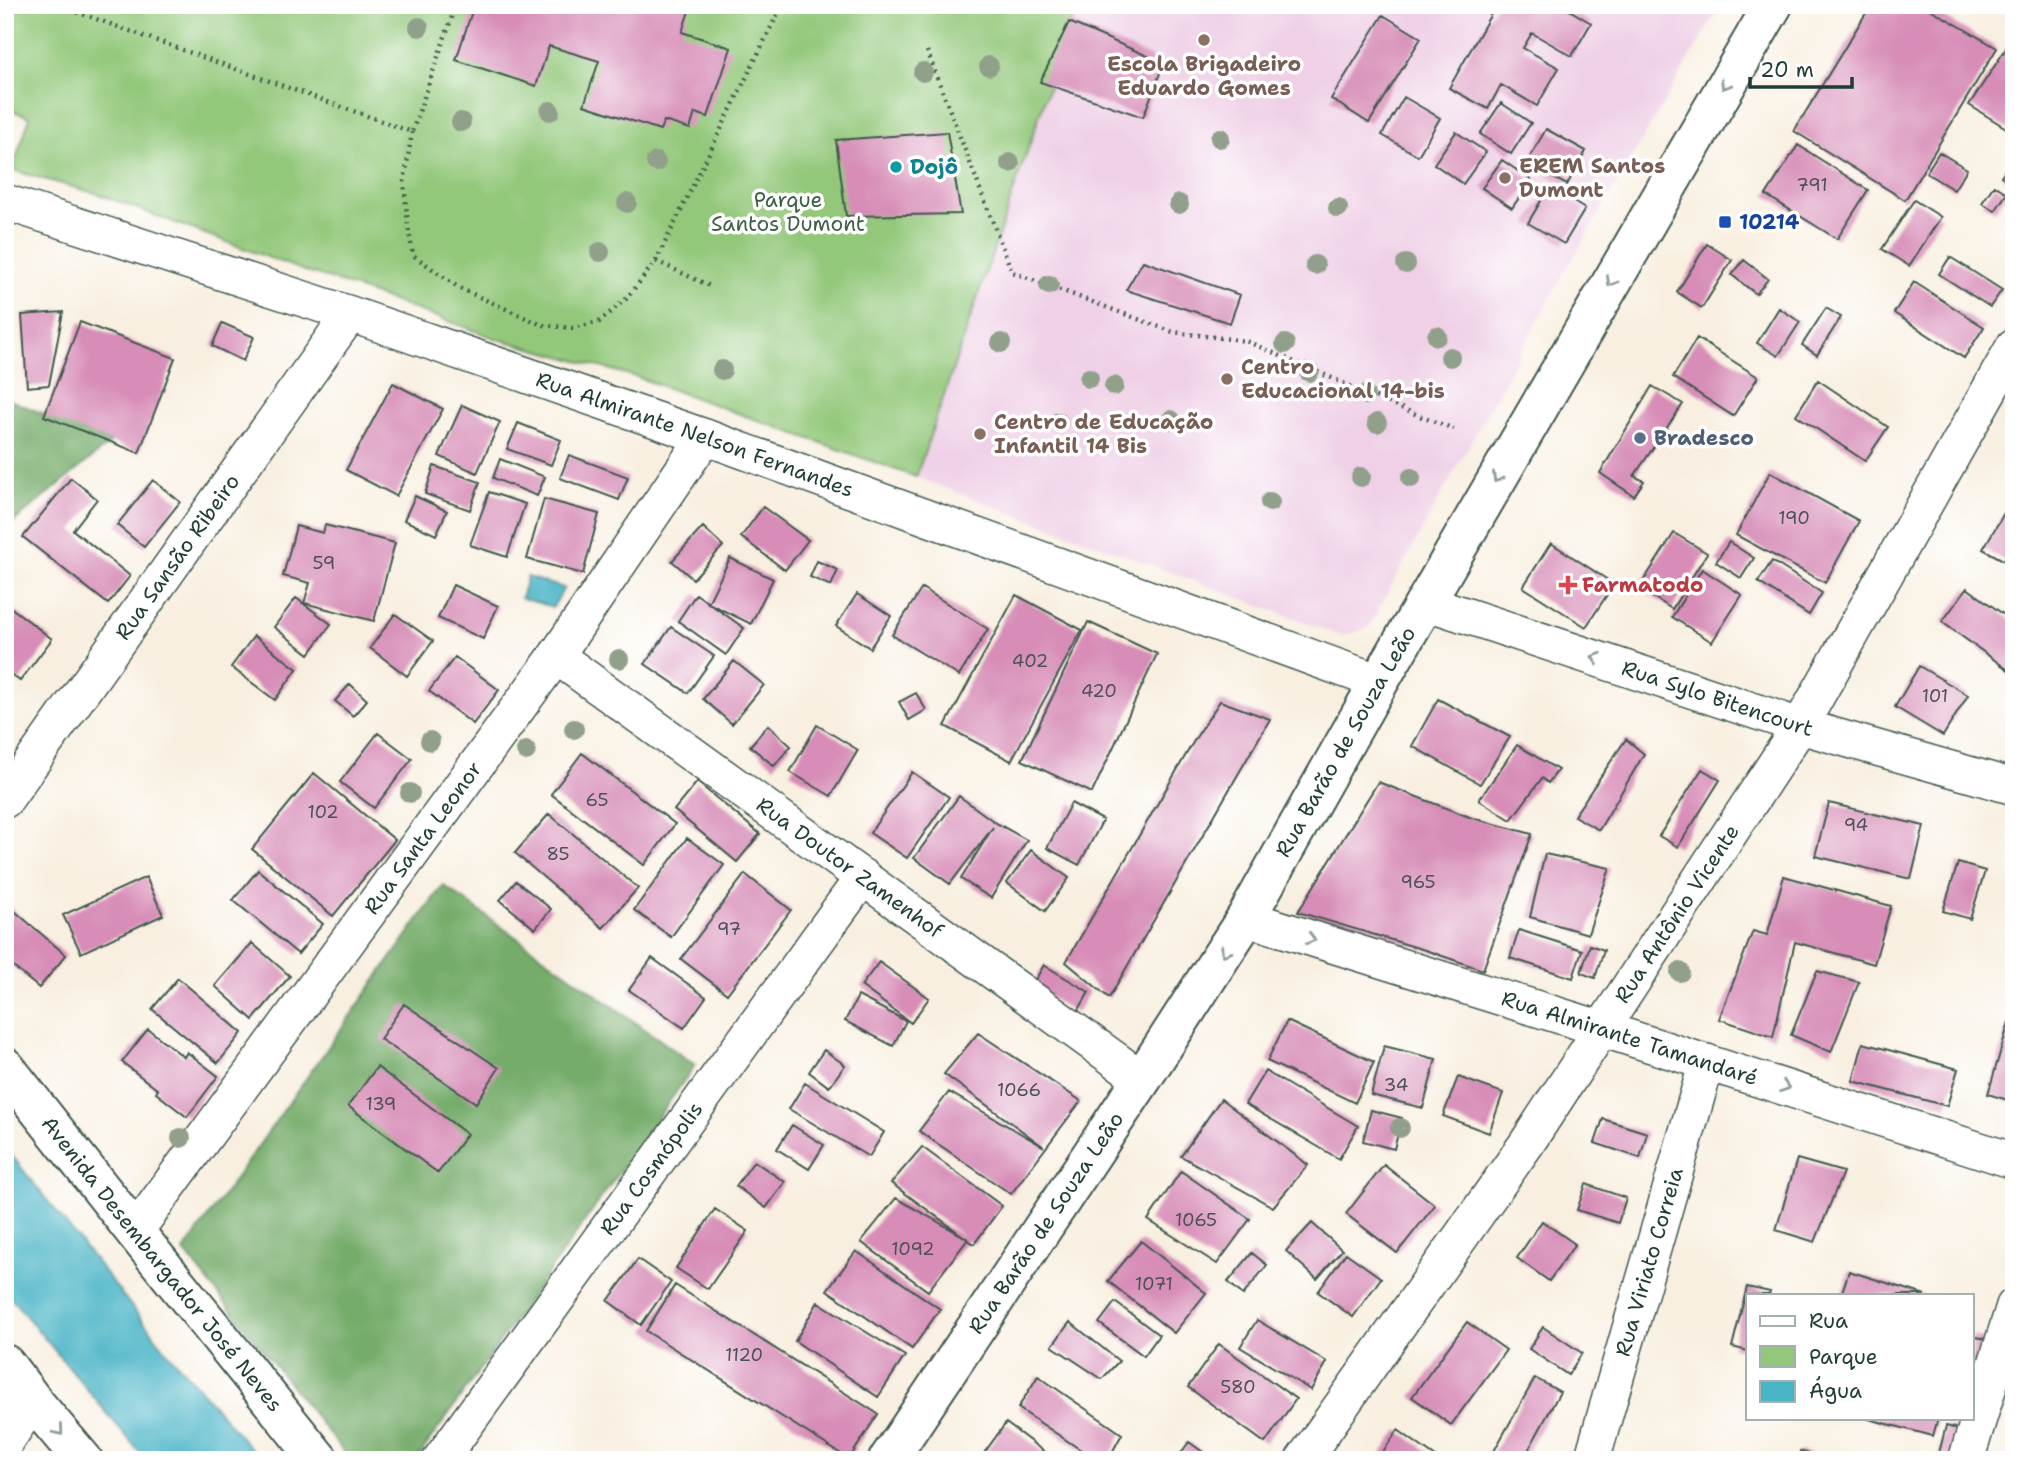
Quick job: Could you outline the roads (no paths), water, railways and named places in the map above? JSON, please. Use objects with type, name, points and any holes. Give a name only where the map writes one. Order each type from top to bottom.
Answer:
[{"type":"main road","name":"Rua Barão de Souza Leão","points":[[888,1460],[1246,918],[1425,602],[1773,5]]},
{"type":"main road","name":"Avenida Desembargador José Neves","points":[[5,1067],[319,1460]]},
{"type":"main road","points":[[5,1364],[83,1460]]},
{"type":"street","name":"Rua Almirante Nelson Fernandes","points":[[5,202],[351,314],[705,437],[1379,682]]},
{"type":"street","name":"Rua Sansão Ribeiro","points":[[5,800],[351,314]]},
{"type":"street","name":"Rua Antônio Vicente","points":[[1303,1460],[1519,1154],[1800,726],[2014,346]]},
{"type":"street","name":"Rua Santa Leonor","points":[[135,1232],[556,656],[705,437]]},
{"type":"street","name":"Rua Sylo Bitencourt","points":[[1425,602],[1800,726],[2014,787]]},
{"type":"street","name":"Rua Doutor Zamenhof","points":[[556,656],[1142,1079]]},
{"type":"street","name":"Rua Cosmópolis","points":[[440,1460],[863,877]]},
{"type":"street","name":"Rua Almirante Tamandaré","points":[[1246,918],[2014,1161]]},
{"type":"street","name":"Rua Viriato Correia","points":[[1592,1460],[1707,1062]]},
{"type":"street","points":[[1966,1460],[2014,1307]]},
{"type":"street","points":[[5,1443],[33,1401]]},
{"type":"water","points":[[527,577],[564,588],[553,607],[521,598]]},
{"type":"water","points":[[5,1147],[170,1355],[261,1460],[146,1460],[5,1291]]},
{"type":"place","name":"Escola Brigadeiro Eduardo Gomes","points":[[1204,40]]},
{"type":"place","name":"Dojô","points":[[896,167]]},
{"type":"place","name":"EREM Santos Dumont","points":[[1505,178]]},
{"type":"place","name":"10214","points":[[1725,222]]},
{"type":"place","name":"Centro Educacional 14-bis","points":[[1227,379]]},
{"type":"place","name":"Centro de Educação Infantil 14 Bis","points":[[980,434]]},
{"type":"place","name":"Bradesco","points":[[1640,438]]},
{"type":"place","name":"Farmatodo","points":[[1568,585]]},
{"type":"park label","name":"Parque Santos Dumont","points":[[788,212]]}]
